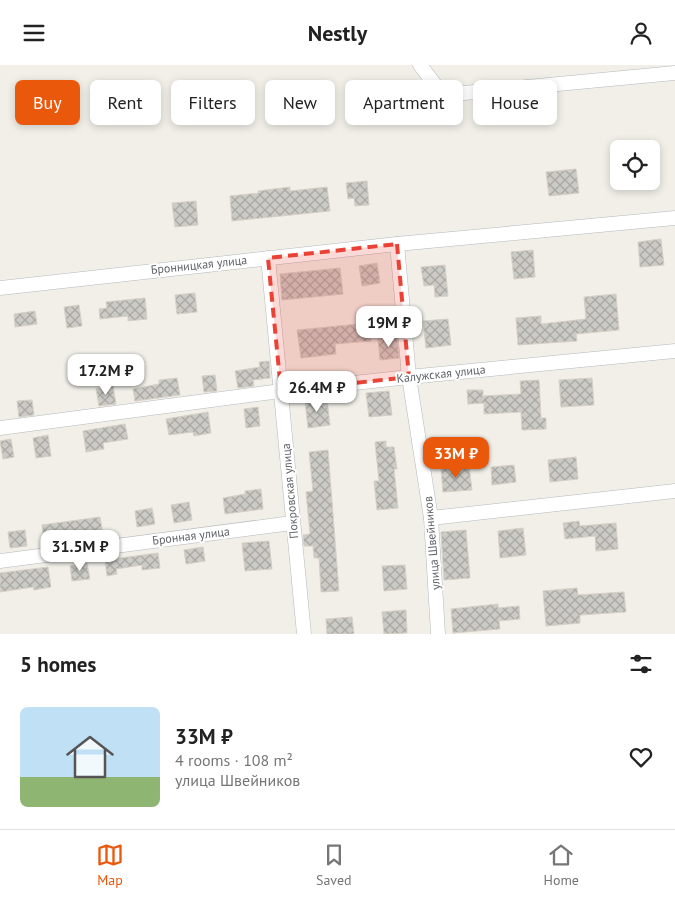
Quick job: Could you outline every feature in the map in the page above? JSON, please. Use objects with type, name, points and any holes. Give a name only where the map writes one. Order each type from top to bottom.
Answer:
[{"type":"street","points":[[420,65],[443,95],[675,73]]},
{"type":"street","points":[[674,65],[675,79]]},
{"type":"street","name":"Бронницкая улица","points":[[0,287],[397,244],[675,218]]},
{"type":"street","name":"улица Швейников","points":[[397,244],[409,377],[432,519],[438,634]]},
{"type":"street","name":"Покровская улица","points":[[268,258],[304,634]]},
{"type":"street","name":"Калужская улица","points":[[0,428],[281,391],[675,351]]},
{"type":"street","points":[[432,519],[675,491]]},
{"type":"street","name":"Бронная улица","points":[[0,561],[292,523]]},
{"type":"highlighted area","points":[[397,244],[409,377],[281,391],[268,258]]},
{"type":"building","points":[[576,169],[579,193],[549,196],[546,172]]},
{"type":"building","points":[[367,181],[369,205],[355,206],[354,198],[348,199],[346,183]]},
{"type":"building","points":[[290,187],[290,191],[327,187],[330,211],[232,221],[230,196]]},
{"type":"building","points":[[196,201],[198,225],[175,227],[172,203]]},
{"type":"building","points":[[661,239],[664,265],[640,267],[638,242]]},
{"type":"building","points":[[533,250],[535,277],[514,279],[511,252]]},
{"type":"building","points":[[377,263],[380,283],[362,286],[359,266]]},
{"type":"building","points":[[445,265],[448,296],[435,297],[434,285],[424,286],[421,267]]},
{"type":"building","points":[[340,268],[343,294],[282,300],[280,274]]},
{"type":"building","points":[[195,293],[197,312],[177,314],[175,295]]},
{"type":"building","points":[[616,294],[619,330],[576,334],[577,341],[518,345],[516,318],[541,316],[541,324],[586,319],[584,297]]},
{"type":"building","points":[[145,298],[147,319],[128,321],[128,316],[100,319],[99,309],[107,308],[106,302]]},
{"type":"building","points":[[79,305],[82,326],[67,328],[64,307]]},
{"type":"building","points":[[35,311],[37,324],[15,327],[14,314]]},
{"type":"building","points":[[448,319],[451,345],[426,348],[423,321]]},
{"type":"building","points":[[369,323],[371,341],[335,344],[336,354],[301,358],[297,330]]},
{"type":"building","points":[[397,336],[399,358],[380,360],[378,339]]},
{"type":"building","points":[[269,361],[270,378],[253,380],[254,386],[238,388],[235,371],[260,367],[259,362]]},
{"type":"building","points":[[215,375],[217,391],[204,392],[202,376]]},
{"type":"building","points":[[177,378],[180,395],[135,401],[133,389],[159,384],[159,380]]},
{"type":"building","points":[[592,378],[594,405],[561,407],[559,380]]},
{"type":"building","points":[[539,380],[541,418],[546,418],[546,429],[522,430],[521,412],[484,414],[484,403],[468,404],[467,390],[483,390],[483,396],[521,394],[520,381]]},
{"type":"building","points":[[113,386],[116,404],[99,406],[96,389]]},
{"type":"building","points":[[389,391],[392,415],[369,417],[366,393]]},
{"type":"building","points":[[327,399],[330,425],[308,428],[305,401]]},
{"type":"building","points":[[32,400],[34,415],[19,417],[17,401]]},
{"type":"building","points":[[258,407],[260,426],[246,428],[244,409]]},
{"type":"building","points":[[208,412],[211,433],[194,436],[193,432],[169,435],[166,419]]},
{"type":"building","points":[[125,424],[128,439],[103,443],[104,449],[86,452],[83,431]]},
{"type":"building","points":[[48,435],[51,456],[36,458],[33,438]]},
{"type":"building","points":[[11,439],[14,457],[3,459],[0,441]]},
{"type":"building","points":[[386,441],[386,447],[394,447],[397,469],[394,469],[398,508],[377,510],[374,481],[379,481],[375,442]]},
{"type":"building","points":[[328,450],[339,591],[321,592],[319,558],[314,558],[313,546],[304,546],[303,535],[310,534],[306,492],[313,491],[309,452]]},
{"type":"building","points":[[576,457],[578,479],[550,482],[548,460]]},
{"type":"building","points":[[514,465],[516,482],[492,485],[491,467]]},
{"type":"building","points":[[469,466],[472,490],[443,492],[441,469]]},
{"type":"building","points":[[261,489],[263,509],[225,514],[223,498],[245,494],[245,491]]},
{"type":"building","points":[[189,502],[192,520],[174,523],[171,505]]},
{"type":"building","points":[[152,508],[155,524],[137,527],[135,511]]},
{"type":"building","points":[[100,517],[103,535],[44,542],[42,525]]},
{"type":"building","points":[[579,521],[580,526],[616,523],[618,549],[596,551],[595,536],[565,539],[563,523]]},
{"type":"building","points":[[523,528],[526,555],[500,558],[498,531]]},
{"type":"building","points":[[25,530],[27,546],[10,548],[8,532]]},
{"type":"building","points":[[466,530],[470,578],[444,580],[441,532]]},
{"type":"building","points":[[269,541],[272,569],[245,571],[242,543]]},
{"type":"building","points":[[203,547],[205,561],[186,564],[184,550]]},
{"type":"building","points":[[158,553],[160,568],[142,570],[142,565],[116,569],[117,574],[107,576],[105,560]]},
{"type":"building","points":[[87,563],[90,579],[72,581],[70,566]]},
{"type":"building","points":[[405,565],[407,589],[384,591],[382,566]]},
{"type":"building","points":[[48,567],[51,587],[34,590],[33,587],[0,592],[0,573]]},
{"type":"building","points":[[577,588],[578,595],[624,592],[626,612],[580,615],[580,623],[546,626],[543,591]]},
{"type":"building","points":[[498,604],[498,608],[519,606],[520,619],[499,621],[500,629],[453,633],[451,609]]},
{"type":"building","points":[[406,610],[407,633],[384,634],[382,612]]},
{"type":"building","points":[[352,617],[354,634],[327,634],[326,619]]}]
